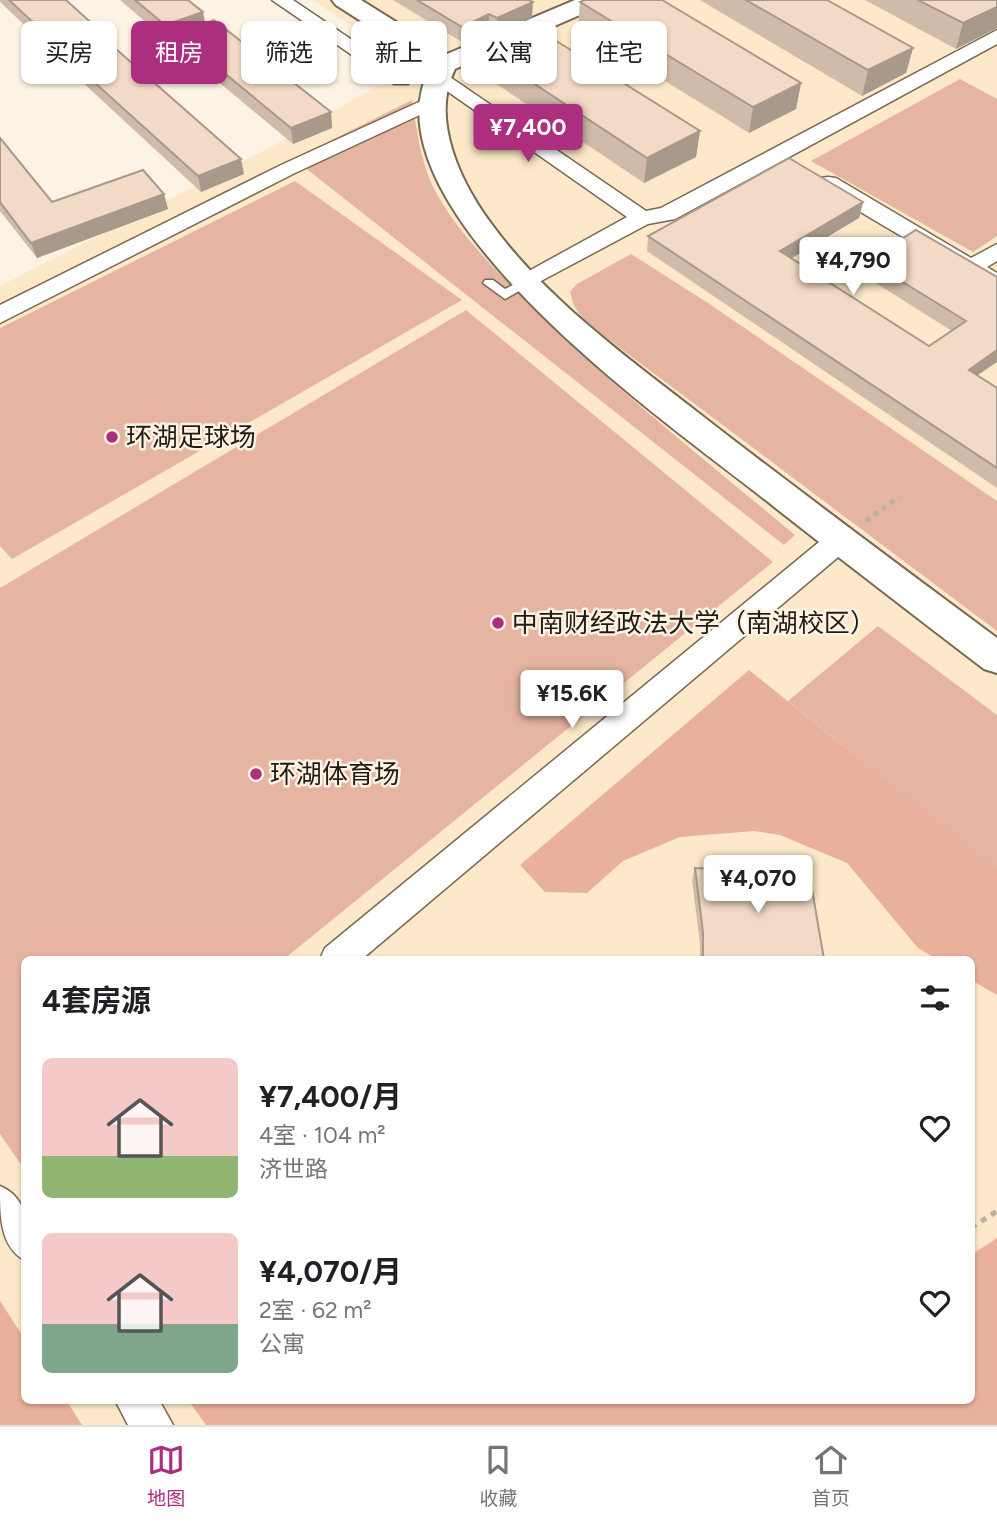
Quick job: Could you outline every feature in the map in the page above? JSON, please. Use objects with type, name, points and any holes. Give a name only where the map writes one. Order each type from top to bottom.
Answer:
[{"type":"street","points":[[281,0],[351,47]]},
{"type":"street","points":[[344,0],[368,21]]},
{"type":"street","points":[[447,76],[595,0]]},
{"type":"street","points":[[526,282],[642,218],[667,214],[780,155],[997,36]]},
{"type":"street","points":[[0,315],[288,169],[433,84]]},
{"type":"street","points":[[438,84],[441,150],[463,198],[489,241],[526,282],[624,371],[840,540],[997,658]]},
{"type":"street","points":[[442,84],[642,218]]},
{"type":"street","points":[[780,155],[997,282]]},
{"type":"street","points":[[972,267],[997,251]]},
{"type":"street","points":[[341,956],[840,540]]},
{"type":"street","points":[[138,1404],[152,1425]]},
{"type":"lane","points":[[489,283],[505,295],[526,282]]},
{"type":"path","points":[[975,1225],[997,1211]]},
{"type":"shaded area","name":"中南财经政法大学（南湖校区）","points":[[312,0],[997,0],[997,1425],[0,1425],[0,286],[269,148],[381,84],[447,84],[447,21],[351,21],[351,26]]},
{"type":"shaded area","points":[[960,79],[997,99],[997,236],[973,252],[811,161]]},
{"type":"shaded area","points":[[412,100],[422,155],[433,187],[452,218],[476,248],[527,302],[592,363],[658,422],[795,535],[784,545],[294,159]]},
{"type":"shaded area","name":"环湖足球场","points":[[295,181],[462,300],[12,559],[0,546],[0,328]]},
{"type":"shaded area","points":[[631,254],[708,303],[997,501],[997,631],[584,321],[574,306],[570,292],[577,284]]},
{"type":"shaded area","name":"环湖体育场","points":[[466,310],[773,562],[288,956],[21,956],[21,1165],[0,1134],[0,588]]},
{"type":"shaded area","points":[[878,626],[997,715],[997,870],[788,701]]},
{"type":"shaded area","points":[[749,670],[997,869],[997,995],[975,982],[975,956],[931,956],[918,948],[847,863],[780,835],[754,831],[680,837],[623,861],[587,893],[545,892],[520,865]]},
{"type":"shaded area","points":[[997,1238],[997,1425],[206,1425],[191,1404],[975,1404],[975,1252]]},
{"type":"shaded area","points":[[0,1301],[21,1333],[21,1404],[69,1404],[82,1425],[0,1425]]},
{"type":"building","points":[[9,0],[66,0],[89,21],[32,21]]},
{"type":"building","points":[[135,0],[188,0],[203,12],[177,21],[160,21]]},
{"type":"building","points":[[417,0],[533,2],[497,18],[489,14],[474,21],[461,21],[461,26]]},
{"type":"building","points":[[662,0],[801,83],[753,107],[667,55],[667,21],[611,21],[580,2]]},
{"type":"building","points":[[746,0],[827,0],[913,48],[868,70]]},
{"type":"building","points":[[918,0],[997,0],[997,7],[963,23]]},
{"type":"building","points":[[227,30],[241,41],[241,84],[295,84],[331,112],[291,128],[227,75]]},
{"type":"building","points":[[557,41],[571,50],[571,84],[625,84],[700,131],[647,158],[535,84],[557,84]]},
{"type":"building","points":[[117,50],[131,62],[131,84],[156,84],[241,159],[198,176],[96,84],[117,84]]},
{"type":"building","points":[[0,138],[52,202],[143,170],[164,194],[31,243],[0,202]]},
{"type":"building","points":[[789,158],[863,202],[780,251],[929,346],[966,321],[867,260],[916,230],[997,277],[997,350],[969,370],[997,388],[997,468],[648,236]]},
{"type":"building","points":[[695,868],[809,872],[823,956],[703,956],[703,932]]},
{"type":"place","name":"环湖足球场","points":[[112,437]]},
{"type":"place","name":"中南财经政法大学（南湖校区）","points":[[498,623]]},
{"type":"place","name":"环湖体育场","points":[[256,774]]}]
